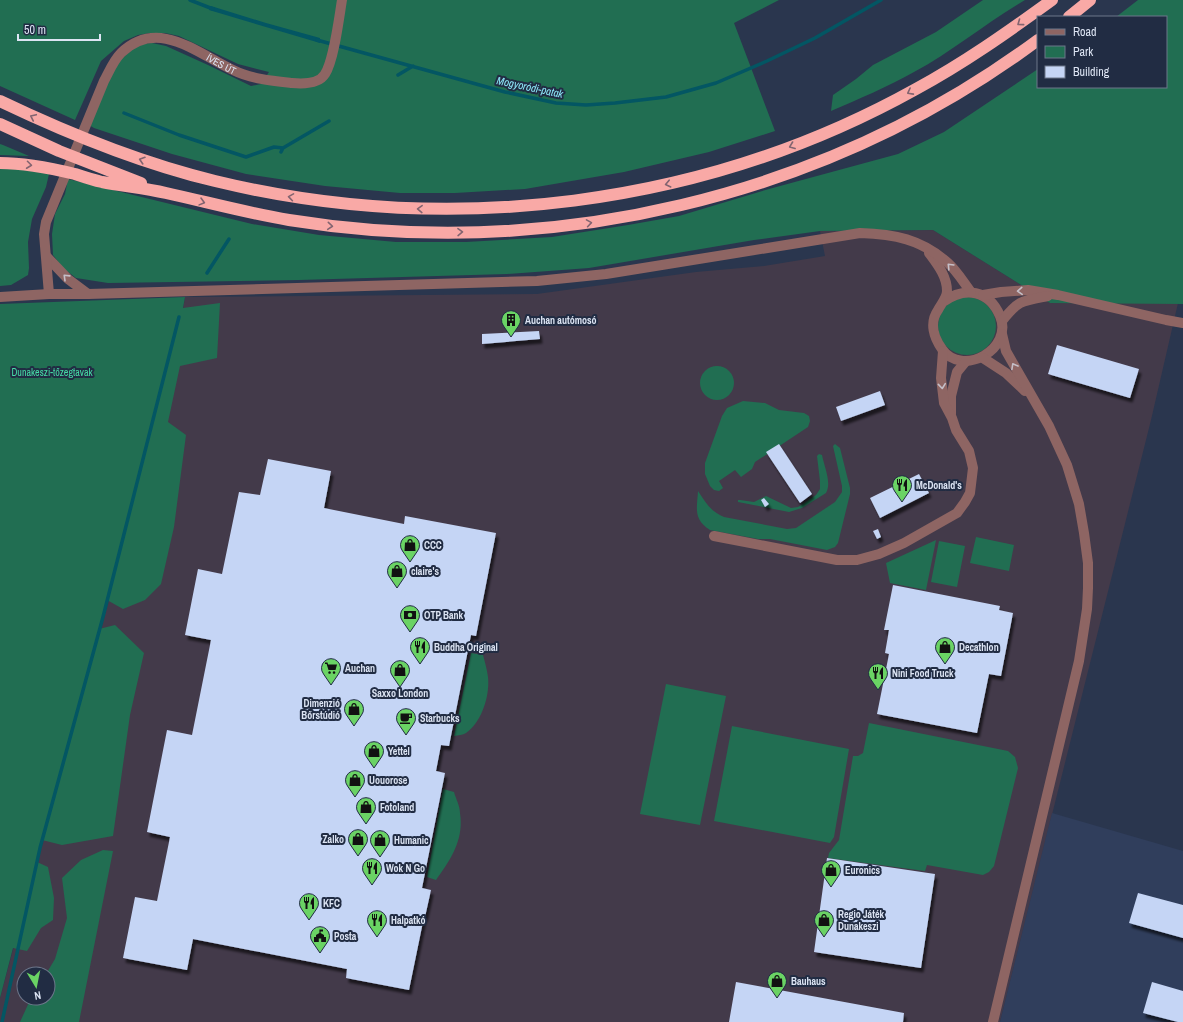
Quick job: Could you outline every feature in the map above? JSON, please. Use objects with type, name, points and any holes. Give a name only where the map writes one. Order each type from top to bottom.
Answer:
[{"type":"highway","points":[[0,101],[90,142],[149,163],[212,181],[322,202],[393,208],[463,210],[498,209],[578,201],[635,191],[710,174],[782,150],[832,131],[913,91],[948,71],[1052,0]]},
{"type":"highway","points":[[1070,16],[1090,0]]},
{"type":"highway","points":[[0,163],[51,168],[100,181],[165,192],[256,215],[322,225],[395,232],[506,231],[566,226],[676,207],[726,194],[807,166],[856,146],[903,124],[961,91],[1037,41]]},
{"type":"highway","points":[[0,124],[83,161],[165,192]]},
{"type":"street","name":"ÍVES ÚT","points":[[49,294],[44,234],[46,222],[104,81],[120,53],[139,41],[153,38],[164,38],[175,40],[234,71],[267,80],[300,84],[318,81],[325,74],[330,62],[342,0]]},
{"type":"street","points":[[0,296],[537,281],[606,274],[860,233],[898,236],[923,245],[948,264],[971,292]]},
{"type":"street","points":[[923,245],[942,270],[947,292],[943,302]]},
{"type":"street","points":[[46,256],[68,279],[88,294]]},
{"type":"street","points":[[1002,334],[995,348],[983,358],[966,361],[954,358],[943,351],[934,337],[933,324],[936,311],[943,302],[951,296],[961,293],[971,292],[983,295],[1028,290],[1058,295],[1183,323]]},
{"type":"street","points":[[983,295],[995,306],[1002,321],[1002,334],[1006,351],[1049,426],[1067,466],[1079,504],[1088,563],[1087,609],[1078,661],[993,1022]]},
{"type":"street","points":[[1002,321],[1013,307],[1023,301],[1058,295]]},
{"type":"street","points":[[714,536],[837,560],[857,560],[879,554],[904,543],[957,513],[970,493],[973,468],[970,452],[956,430],[952,418],[944,404],[941,378],[943,351]]},
{"type":"street","points":[[983,358],[1006,373],[1031,397]]},
{"type":"street","points":[[952,418],[950,396],[957,372],[966,361]]},
{"type":"shaded area","points":[[211,6],[320,38],[320,43],[209,10]]},
{"type":"shaded area","points":[[933,230],[1050,303],[1178,303],[1151,420],[1000,1022],[0,1022],[0,998],[180,328],[185,297],[537,294],[696,272],[764,266],[825,256],[820,231]]},
{"type":"shaded area","points":[[1052,813],[1183,851],[1183,1022],[1000,1022]]},
{"type":"green space","points":[[0,0],[779,0],[734,23],[775,131],[709,152],[624,172],[525,189],[455,193],[400,193],[325,186],[246,174],[172,154],[89,125],[115,64],[139,44],[152,43],[166,46],[251,86],[261,84],[269,72],[238,64],[179,36],[165,33],[138,35],[124,41],[101,61],[75,120],[0,86]]},
{"type":"green space","points":[[983,0],[1025,0],[928,64],[883,88],[831,111],[833,95],[873,65],[936,32]]},
{"type":"green space","points":[[1138,0],[1183,0],[1183,304],[1050,303],[933,230],[820,231],[754,240],[589,268],[507,274],[299,280],[108,283],[76,278],[63,268],[53,255],[52,234],[55,214],[65,194],[68,179],[252,224],[319,235],[396,242],[466,242],[552,237],[679,216],[769,189],[898,154],[944,132],[1037,70],[1037,88],[1167,88],[1167,16],[1117,16]]},
{"type":"green space","points":[[0,144],[3,145],[29,156],[0,155]]},
{"type":"green space","points":[[0,166],[49,174],[46,187],[32,219],[28,242],[28,275],[11,285],[0,286]]},
{"type":"green space","name":"Dunakeszi-tőzegtavak","points":[[185,297],[183,308],[220,303],[217,358],[180,366],[168,422],[186,435],[174,527],[161,584],[145,600],[123,609],[107,600],[99,629],[115,625],[144,653],[130,715],[113,836],[62,845],[42,840],[37,862],[48,867],[54,898],[53,920],[41,928],[27,951],[13,948],[0,998],[0,304]]},
{"type":"green space","points":[[967,297],[978,299],[991,310],[994,315],[996,326],[994,337],[983,350],[978,353],[967,355],[956,353],[943,342],[940,337],[938,326],[940,315],[951,302],[956,299]]},
{"type":"green space","points":[[714,366],[720,366],[729,371],[733,377],[733,389],[729,395],[720,400],[714,400],[705,395],[700,386],[700,380],[705,371]]},
{"type":"green space","points":[[743,401],[765,403],[779,410],[804,413],[809,416],[810,421],[808,427],[755,462],[752,469],[741,477],[735,470],[719,481],[723,488],[719,491],[714,490],[710,486],[705,474],[705,463],[722,416],[727,408]]},
{"type":"green space","points":[[835,444],[840,448],[850,488],[850,494],[838,543],[835,547],[827,550],[770,539],[758,539],[710,530],[698,518],[698,491],[712,509],[724,517],[787,529],[796,528],[835,502],[842,492],[833,446]]},
{"type":"green space","points":[[819,454],[822,455],[827,474],[828,489],[826,493],[802,508],[789,512],[738,502],[738,500],[740,500],[754,502],[766,496],[791,508],[798,507],[816,495],[820,489],[817,456]]},
{"type":"green space","points":[[976,537],[1014,545],[1009,571],[970,563]]},
{"type":"green space","points":[[936,540],[926,590],[890,583],[886,563]]},
{"type":"green space","points":[[939,541],[965,546],[957,587],[931,582]]},
{"type":"green space","points":[[471,653],[483,655],[488,677],[488,692],[481,715],[472,728],[465,734],[454,736]]},
{"type":"green space","points":[[666,684],[726,696],[700,825],[640,814]]},
{"type":"green space","points":[[869,723],[1008,751],[1015,757],[1018,768],[994,866],[989,872],[983,875],[927,865],[925,871],[828,858],[829,853],[839,840],[853,756],[858,756],[863,753]]},
{"type":"green space","points":[[732,726],[849,749],[834,837],[830,843],[714,821]]},
{"type":"green space","points":[[443,789],[454,792],[459,805],[461,823],[455,849],[436,880],[427,877]]},
{"type":"green space","points":[[103,850],[113,851],[79,1022],[20,1022],[27,1006],[56,1006],[56,966],[51,966],[55,959],[67,918],[62,878],[81,860]]},
{"type":"building","name":"Auchan autómosó","points":[[539,331],[540,339],[482,344],[482,334]]},
{"type":"building","points":[[1057,345],[1139,369],[1130,398],[1048,374]]},
{"type":"building","points":[[880,391],[885,405],[841,421],[836,407]]},
{"type":"building","points":[[779,444],[812,494],[800,503],[766,452]]},
{"type":"building","name":"Auchan","points":[[268,459],[331,471],[324,508],[404,524],[405,516],[496,533],[476,636],[471,635],[449,746],[441,745],[436,771],[445,773],[422,888],[431,890],[409,990],[346,978],[347,969],[193,939],[187,970],[123,958],[135,897],[157,901],[170,837],[147,832],[167,730],[192,735],[211,640],[185,635],[198,569],[222,574],[239,492],[260,495]]},
{"type":"building","points":[[919,474],[929,493],[880,518],[870,498]]},
{"type":"building","points":[[764,498],[769,504],[765,507],[761,500]]},
{"type":"building","points":[[878,529],[881,537],[877,539],[873,531]]},
{"type":"building","name":"Decathlon","points":[[893,585],[1000,606],[999,610],[1013,613],[1001,676],[989,674],[977,733],[877,714],[889,654],[885,653],[889,630],[884,630]]},
{"type":"building","points":[[827,858],[935,874],[921,968],[814,952]]},
{"type":"building","points":[[1138,893],[1183,905],[1183,938],[1129,923]]},
{"type":"building","name":"Bauhaus","points":[[736,982],[904,1013],[903,1022],[729,1022]]},
{"type":"building","points":[[1152,982],[1183,991],[1183,1022],[1143,1013]]},
{"type":"waterway","name":"Mogyoródi-patak","points":[[190,0],[213,9]]},
{"type":"waterway","name":"Mogyoródi-patak","points":[[317,40],[505,92],[556,103],[586,105],[615,103],[666,97],[716,83],[815,38],[881,0]]},
{"type":"waterway","points":[[398,75],[413,66]]},
{"type":"waterway","points":[[124,113],[179,135],[246,157],[274,147],[283,148]]},
{"type":"waterway","points":[[281,152],[283,148],[329,121]]},
{"type":"waterway","points":[[207,273],[229,239]]},
{"type":"waterway","points":[[2,1022],[40,848],[103,617],[179,317]]},
{"type":"place","name":"Auchan autómosó","points":[[511,337]]},
{"type":"place","name":"McDonald's","points":[[902,502]]},
{"type":"place","name":"CCC","points":[[410,562]]},
{"type":"place","name":"claire's","points":[[397,588]]},
{"type":"place","name":"OTP Bank","points":[[410,632]]},
{"type":"place","name":"Buddha Original","points":[[420,664]]},
{"type":"place","name":"Decathlon","points":[[945,664]]},
{"type":"place","name":"Auchan","points":[[331,685]]},
{"type":"place","name":"Saxxo London","points":[[400,687]]},
{"type":"place","name":"Nini Food Truck","points":[[878,690]]},
{"type":"place","name":"Dimenzió Bőrstúdió","points":[[354,726]]},
{"type":"place","name":"Starbucks","points":[[406,735]]},
{"type":"place","name":"Yettel","points":[[374,768]]},
{"type":"place","name":"Uouorose","points":[[355,797]]},
{"type":"place","name":"Fotoland","points":[[366,824]]},
{"type":"place","name":"Zalko","points":[[358,856]]},
{"type":"place","name":"Humanic","points":[[380,857]]},
{"type":"place","name":"Wok N Go","points":[[372,885]]},
{"type":"place","name":"Euronics","points":[[831,887]]},
{"type":"place","name":"KFC","points":[[309,920]]},
{"type":"place","name":"Halpatkó","points":[[377,937]]},
{"type":"place","name":"Regio Játék Dunakeszi","points":[[824,937]]},
{"type":"place","name":"Posta","points":[[320,953]]},
{"type":"place","name":"Bauhaus","points":[[777,998]]}]
